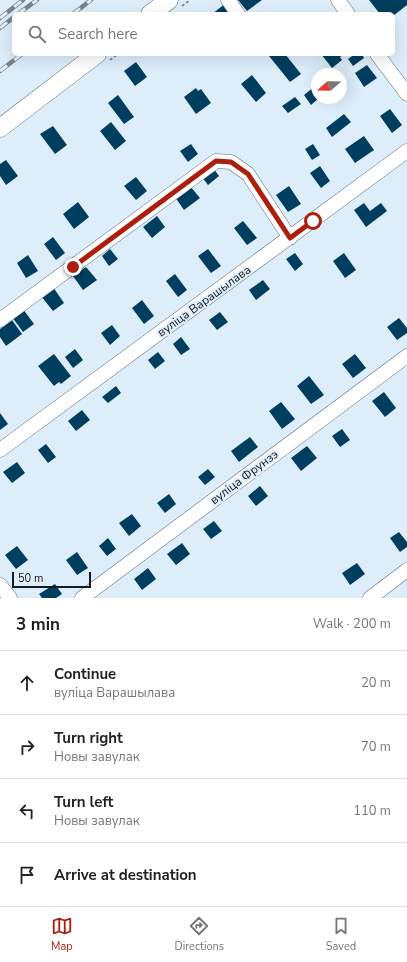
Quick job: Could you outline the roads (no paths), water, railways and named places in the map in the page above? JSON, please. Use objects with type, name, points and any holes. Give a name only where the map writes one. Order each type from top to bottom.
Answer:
[{"type":"main road","points":[[153,12],[169,0]]},
{"type":"main road","points":[[0,128],[95,56]]},
{"type":"street","points":[[228,0],[237,12]]},
{"type":"street","points":[[338,0],[347,12]]},
{"type":"street","points":[[378,56],[407,94]]},
{"type":"street","name":"вуліца Варашылава","points":[[0,450],[407,151]]},
{"type":"street","points":[[0,320],[216,161],[231,162],[248,174],[290,238]]},
{"type":"street","name":"вуліца Фрунзэ","points":[[82,598],[407,356]]},
{"type":"street","points":[[370,598],[407,570]]},
{"type":"street","points":[[0,585],[10,598]]},
{"type":"railway","points":[[0,18],[23,0]]},
{"type":"railway","points":[[21,12],[37,0]]},
{"type":"railway","points":[[76,12],[91,0]]},
{"type":"railway","points":[[0,28],[12,19]]},
{"type":"railway","points":[[0,71],[19,56]]}]
